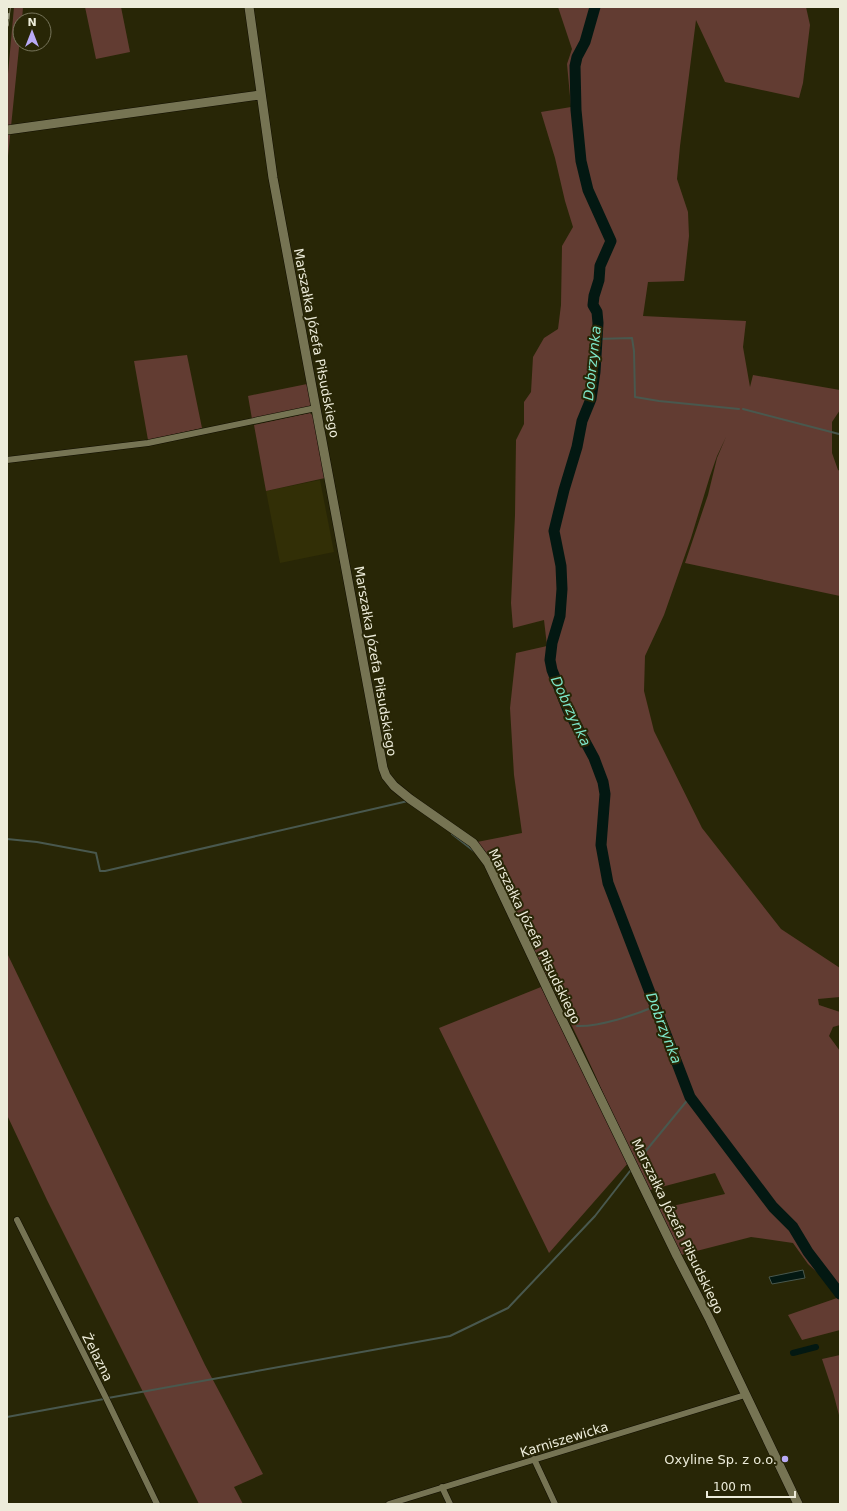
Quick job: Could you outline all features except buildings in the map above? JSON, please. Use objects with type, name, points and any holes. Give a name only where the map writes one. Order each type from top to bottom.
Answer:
[{"type":"street","name":"Marszałka Józefa Piłsudskiego","points":[[249,7],[260,95],[273,178],[383,768],[386,776],[394,786],[473,843],[488,863],[554,1004],[798,1504]]},
{"type":"street","points":[[7,130],[260,95]]},
{"type":"street","points":[[7,460],[148,443],[316,408]]},
{"type":"street","name":"Żelazna","points":[[17,1220],[107,1399],[157,1504]]},
{"type":"street","name":"Karniszewicka","points":[[389,1504],[745,1395]]},
{"type":"street","points":[[534,1459],[556,1504]]},
{"type":"street","points":[[442,1487],[450,1504]]},
{"type":"shaded area","points":[[14,7],[23,7],[23,12],[14,12]]},
{"type":"shaded area","points":[[85,7],[121,7],[130,52],[96,59]]},
{"type":"shaded area","points":[[558,7],[806,7],[810,25],[803,83],[799,98],[725,82],[696,20],[677,179],[688,212],[689,236],[684,281],[648,282],[643,316],[746,321],[743,347],[750,387],[753,375],[840,390],[840,410],[832,422],[832,453],[838,470],[840,471],[840,596],[685,563],[708,495],[717,458],[726,437],[717,456],[710,476],[691,538],[664,615],[645,656],[644,691],[654,731],[702,828],[781,929],[840,968],[840,997],[818,999],[819,1005],[840,1012],[840,1025],[833,1027],[829,1036],[840,1051],[840,1330],[802,1340],[788,1315],[837,1298],[823,1278],[808,1264],[793,1243],[751,1237],[677,1256],[655,1210],[725,1194],[715,1173],[646,1191],[596,1077],[544,969],[488,863],[491,859],[477,842],[522,833],[514,775],[510,708],[516,653],[547,646],[544,620],[513,628],[511,603],[515,515],[516,440],[524,424],[524,402],[531,392],[533,357],[544,338],[558,329],[561,305],[562,246],[573,227],[541,112],[571,107],[567,64],[572,49]]},
{"type":"shaded area","points":[[12,29],[12,52],[19,52],[7,166],[7,85]]},
{"type":"shaded area","points":[[187,355],[202,428],[148,440],[134,361]]},
{"type":"shaded area","points":[[307,384],[311,404],[308,408],[252,419],[248,396]]},
{"type":"shaded area","points":[[310,413],[314,417],[325,478],[266,491],[254,425]]},
{"type":"shaded area","points":[[320,480],[334,552],[280,563],[266,491]]},
{"type":"shaded area","points":[[7,953],[205,1365],[263,1474],[234,1487],[243,1504],[199,1504],[47,1200],[7,1115]]},
{"type":"shaded area","points":[[541,987],[629,1162],[549,1253],[439,1028]]},
{"type":"shaded area","points":[[840,1355],[840,1419],[822,1359]]},
{"type":"water","points":[[803,1270],[805,1278],[772,1284],[769,1277]]},
{"type":"waterway","name":"Dobrzynka","points":[[595,7],[585,42],[577,57],[575,66],[576,110],[581,161],[588,190],[611,241],[600,266],[599,280],[594,296],[593,305],[597,312],[598,323],[595,372],[591,399],[582,421],[577,447],[554,531],[561,566],[562,589],[560,616],[552,643],[550,660],[552,670],[568,710],[594,758],[603,782],[605,794],[601,845],[608,883],[690,1097],[773,1207],[793,1227],[808,1252],[840,1294]]},
{"type":"waterway","points":[[596,339],[632,338],[634,351],[635,397],[659,401],[739,409]]},
{"type":"waterway","points":[[743,409],[839,434]]},
{"type":"waterway","points":[[7,839],[37,842],[96,853],[100,871],[105,871],[408,801]]},
{"type":"waterway","points":[[452,834],[475,852]]},
{"type":"waterway","points":[[577,1026],[596,1025],[628,1017],[656,1006]]},
{"type":"waterway","points":[[640,1158],[690,1097]]},
{"type":"waterway","points":[[108,1398],[450,1336],[508,1308],[595,1216],[630,1171]]},
{"type":"waterway","points":[[793,1353],[816,1347]]},
{"type":"waterway","points":[[7,1417],[104,1399]]},
{"type":"railway","points":[[7,25],[9,7]]},
{"type":"place","name":"Oxyline Sp. z o.o.","points":[[785,1459]]}]
